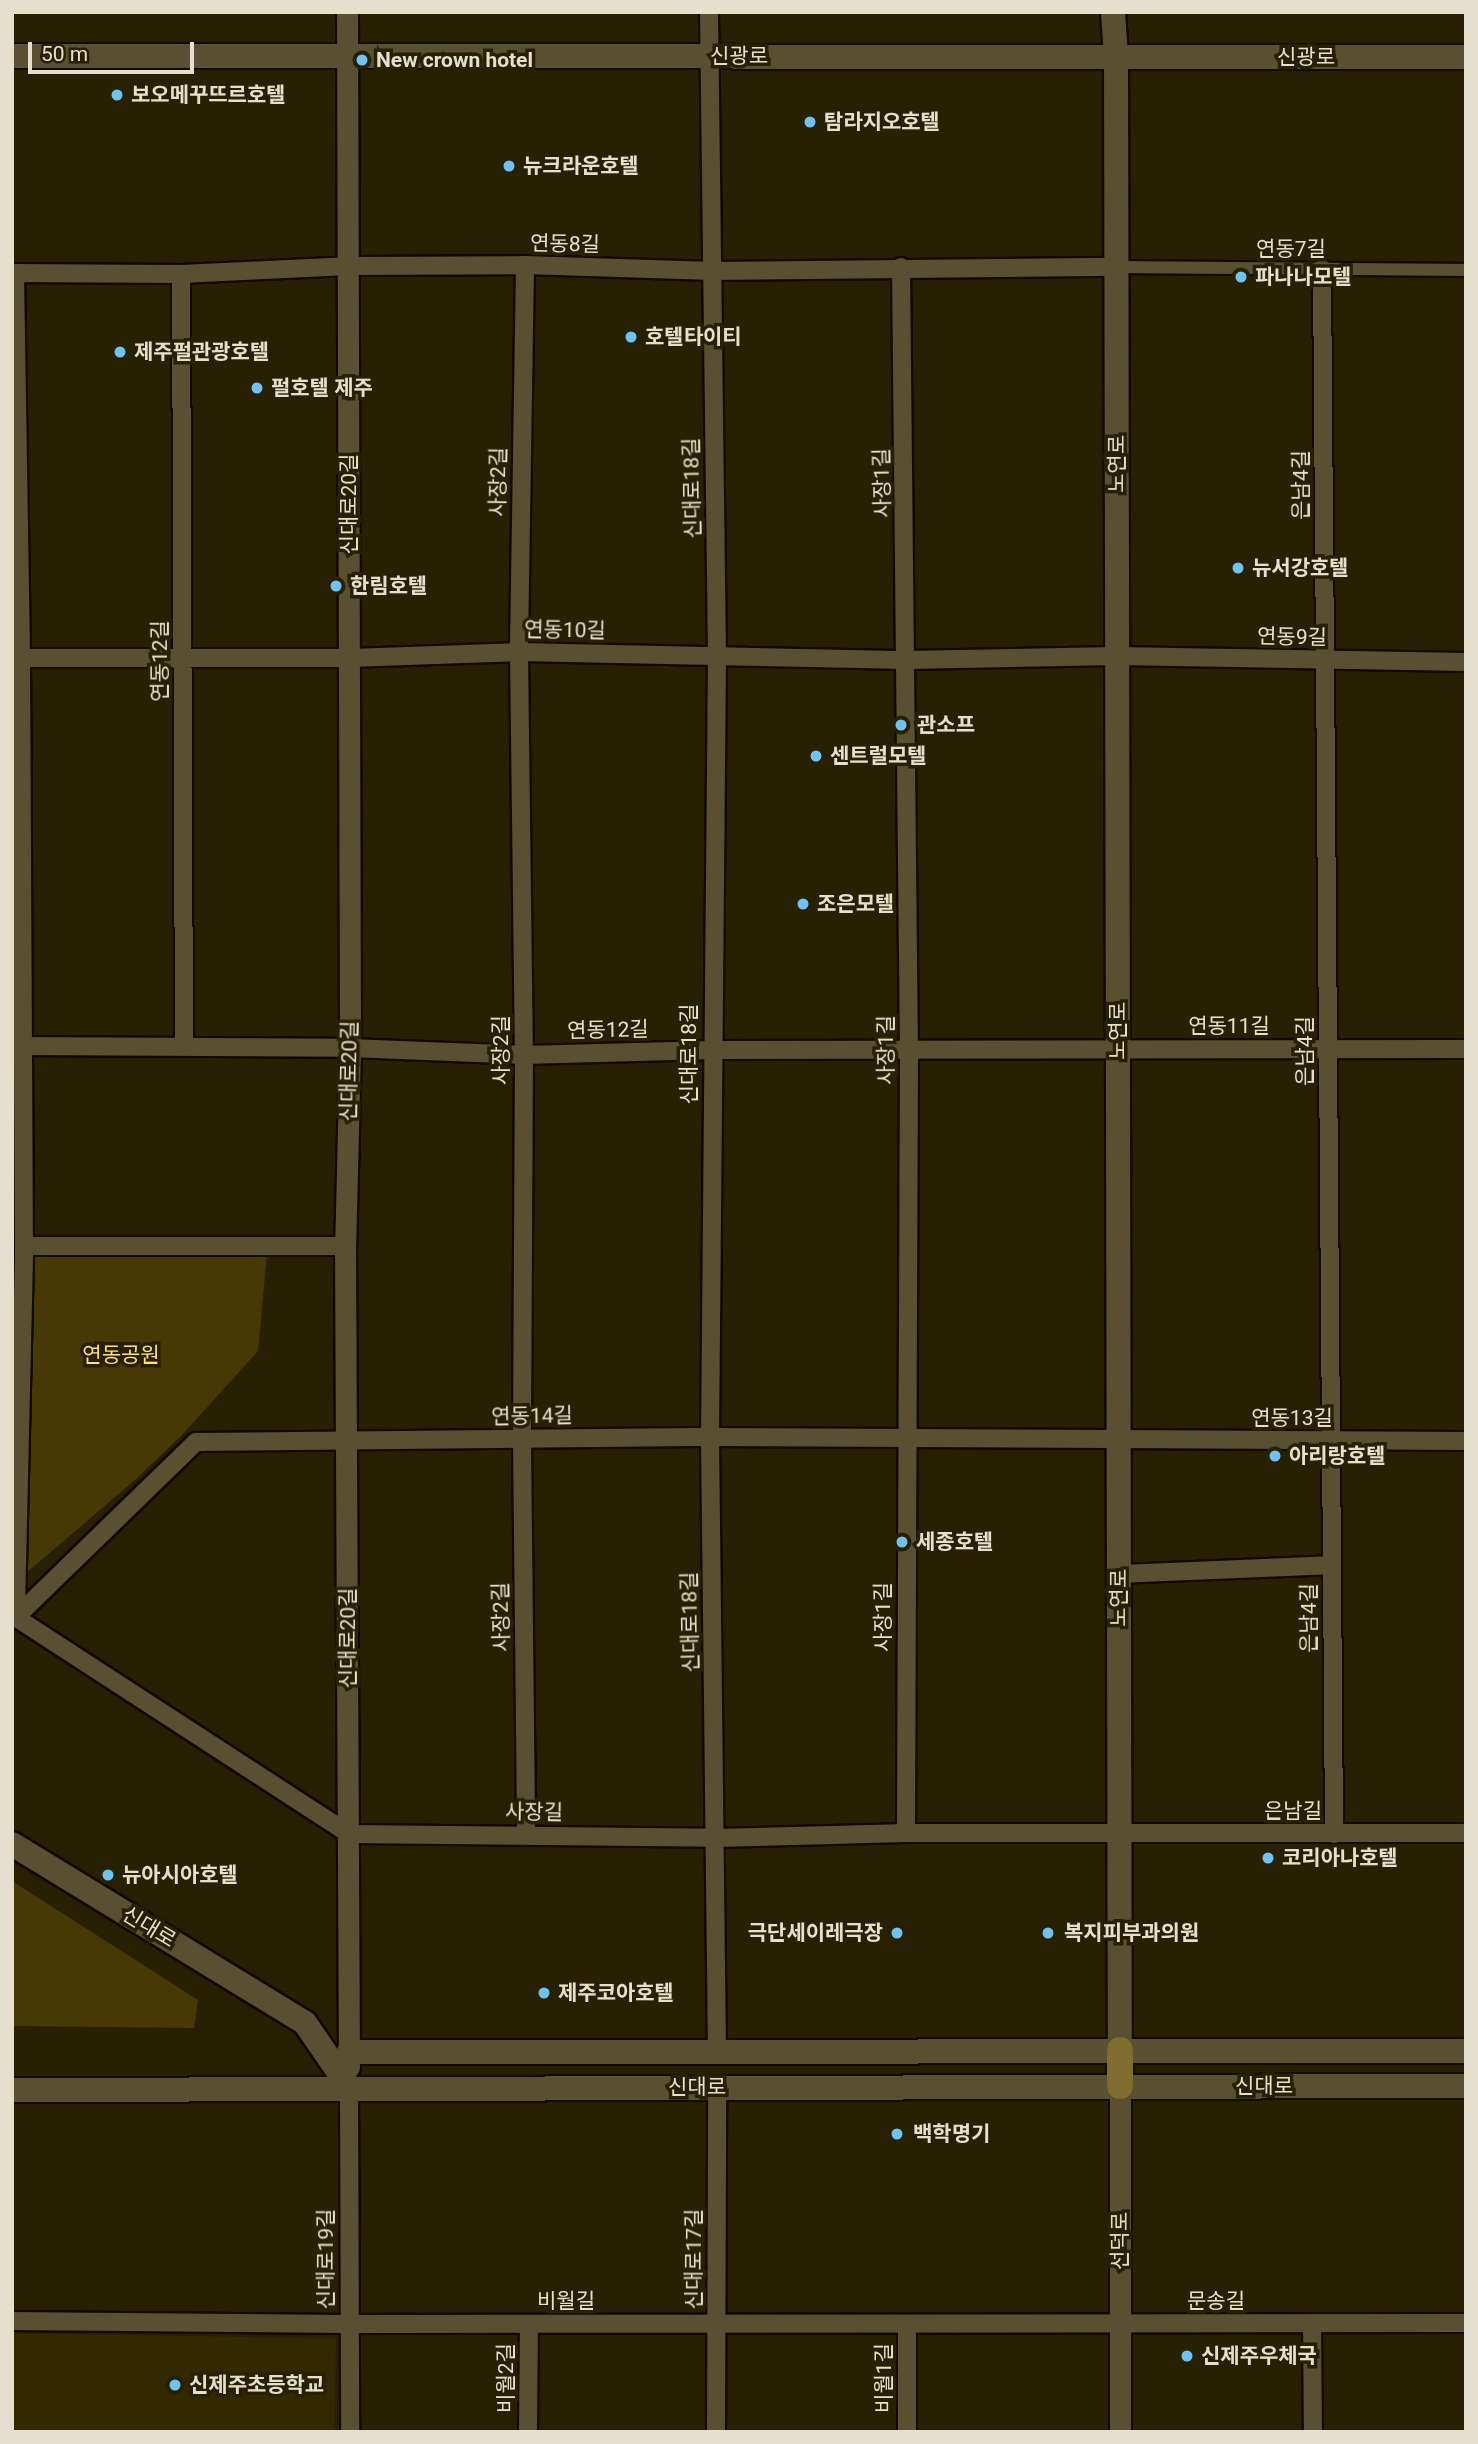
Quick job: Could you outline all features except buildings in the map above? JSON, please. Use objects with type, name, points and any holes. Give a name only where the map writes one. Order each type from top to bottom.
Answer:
[{"type":"main road","name":"노연로","points":[[1113,12],[1116,57],[1117,267],[1120,2050]]},
{"type":"main road","name":"신광로","points":[[12,57],[1466,57]]},
{"type":"main road","name":"신대로","points":[[12,1844],[305,2023],[349,2087],[1466,2086]]},
{"type":"main road","name":"선덕로","points":[[1120,2050],[1120,2086]]},
{"type":"main road","name":"신대로","points":[[349,2052],[1466,2051]]},
{"type":"main road","points":[[12,2090],[349,2087]]},
{"type":"street","name":"신대로20길","points":[[347,12],[350,1048],[345,1246],[349,2087]]},
{"type":"street","name":"신대로18길","points":[[709,12],[717,655],[711,1050],[710,1437],[717,2052]]},
{"type":"street","name":"연동8길","points":[[13,273],[181,274],[348,266],[525,265],[713,271],[901,267],[1117,267]]},
{"type":"street","name":"사장2길","points":[[525,265],[519,652],[524,1055],[522,1439],[526,1834]]},
{"type":"street","name":"사장1길","points":[[901,267],[909,1051],[906,1833]]},
{"type":"street","name":"연동7길","points":[[1117,267],[1466,270]]},
{"type":"street","name":"은남4길","points":[[1322,269],[1334,1834]]},
{"type":"street","points":[[13,273],[18,1046],[24,1245],[14,1616],[349,1834]]},
{"type":"street","name":"연동12길","points":[[181,274],[184,1047]]},
{"type":"street","name":"연동10길","points":[[17,657],[350,658],[519,652],[907,660],[1117,656]]},
{"type":"street","name":"연동9길","points":[[1117,656],[1466,662]]},
{"type":"street","name":"연동12길","points":[[18,1046],[350,1048],[524,1055],[711,1050],[1118,1048]]},
{"type":"street","name":"연동11길","points":[[1118,1048],[1466,1049]]},
{"type":"street","points":[[24,1245],[345,1246]]},
{"type":"street","name":"연동14길","points":[[14,1616],[196,1442],[710,1437],[1119,1441]]},
{"type":"street","name":"연동13길","points":[[1119,1441],[1466,1441]]},
{"type":"street","points":[[1119,1574],[1332,1565]]},
{"type":"street","name":"사장길","points":[[349,1834],[716,1838],[906,1833],[1119,1835]]},
{"type":"street","name":"은남길","points":[[1119,1835],[1466,1833]]},
{"type":"street","name":"선덕로","points":[[1120,2086],[1120,2432]]},
{"type":"street","name":"신대로19길","points":[[349,2087],[350,2432]]},
{"type":"street","name":"신대로17길","points":[[716,2432],[717,2087]]},
{"type":"street","name":"비월길","points":[[12,2321],[1120,2324]]},
{"type":"street","points":[[1312,2323],[1313,2432]]},
{"type":"street","name":"문송길","points":[[1120,2324],[1466,2323]]},
{"type":"street","name":"비월2길","points":[[528,2432],[529,2324]]},
{"type":"street","name":"비월1길","points":[[907,2324],[907,2432]]},
{"type":"shaded area","name":"신제주초등학교","points":[[12,2333],[336,2339],[334,2432],[12,2432]]},
{"type":"green space","name":"연동공원","points":[[267,1254],[258,1351],[181,1436],[135,1480],[18,1580],[24,1257]]},
{"type":"green space","points":[[12,1881],[198,2000],[194,2028],[12,2026]]},
{"type":"place","name":"New crown hotel","points":[[362,60]]},
{"type":"place","name":"보오메꾸뜨르호텔","points":[[117,95]]},
{"type":"place","name":"탐라지오호텔","points":[[810,122]]},
{"type":"place","name":"뉴크라운호텔","points":[[509,166]]},
{"type":"place","name":"파나나모텔","points":[[1241,277]]},
{"type":"place","name":"호텔타이티","points":[[631,337]]},
{"type":"place","name":"제주펄관광호텔","points":[[120,352]]},
{"type":"place","name":"펄호텔 제주","points":[[257,388]]},
{"type":"place","name":"뉴서강호텔","points":[[1238,568]]},
{"type":"place","name":"한림호텔","points":[[336,586]]},
{"type":"place","name":"관소프","points":[[901,725]]},
{"type":"place","name":"센트럴모텔","points":[[816,756]]},
{"type":"place","name":"조은모텔","points":[[803,904]]},
{"type":"place","name":"아리랑호텔","points":[[1275,1456]]},
{"type":"place","name":"세종호텔","points":[[902,1542]]},
{"type":"place","name":"코리아나호텔","points":[[1268,1858]]},
{"type":"place","name":"뉴아시아호텔","points":[[108,1875]]},
{"type":"place","name":"극단세이레극장","points":[[897,1933]]},
{"type":"place","name":"복지피부과의원","points":[[1048,1933]]},
{"type":"place","name":"제주코아호텔","points":[[544,1993]]},
{"type":"place","name":"백학명기","points":[[897,2134]]},
{"type":"place","name":"신제주우체국","points":[[1187,2356]]},
{"type":"place","name":"신제주초등학교","points":[[175,2385]]}]
